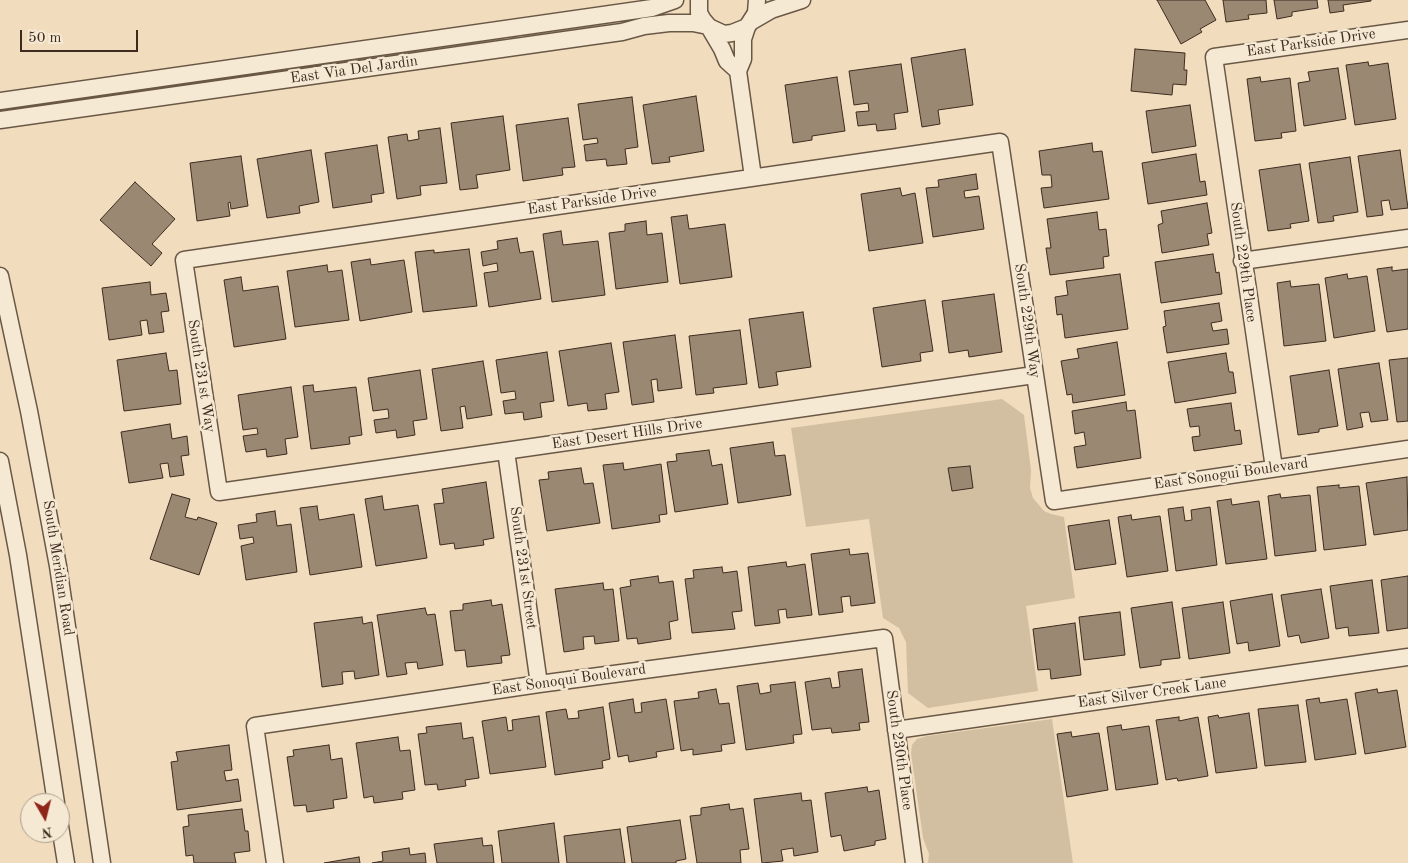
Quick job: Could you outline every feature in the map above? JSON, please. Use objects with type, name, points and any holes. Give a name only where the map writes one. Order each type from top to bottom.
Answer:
[{"type":"street","name":"East Via Del Jardin","points":[[0,100],[652,8],[675,0]]},
{"type":"street","points":[[699,0],[699,13],[722,49],[727,61],[738,70]]},
{"type":"street","points":[[753,178],[738,70],[744,59],[743,39],[756,13],[757,0]]},
{"type":"street","points":[[750,24],[771,10],[802,0]]},
{"type":"street","name":"East Via Del Jardin","points":[[0,120],[593,36],[652,25],[684,23],[708,27],[724,34],[732,34],[750,24]]},
{"type":"street","name":"East Parkside Drive","points":[[1214,57],[1408,30]]},
{"type":"street","name":"South 229th Place","points":[[1214,57],[1242,261],[1274,468]]},
{"type":"street","name":"East Parkside Drive","points":[[184,260],[1000,142]]},
{"type":"street","name":"South 229th Way","points":[[1000,142],[1054,500]]},
{"type":"street","points":[[1242,261],[1408,238]]},
{"type":"street","name":"South 231st Way","points":[[184,260],[219,492]]},
{"type":"street","name":"South Meridian Road","points":[[0,276],[29,410],[58,566],[102,863]]},
{"type":"street","name":"East Desert Hills Drive","points":[[219,492],[1034,375]]},
{"type":"street","name":"East Sonogui Boulevard","points":[[1054,500],[1408,449]]},
{"type":"street","name":"South 231st Street","points":[[506,451],[540,684]]},
{"type":"street","points":[[0,461],[18,554],[54,793]]},
{"type":"street","name":"East Sonoqui Boulevard","points":[[275,863],[255,726],[540,684],[884,638]]},
{"type":"street","name":"South 230th Place","points":[[884,638],[914,863]]},
{"type":"street","name":"East Silver Creek Lane","points":[[896,730],[1408,657]]},
{"type":"street","points":[[63,843],[66,863]]},
{"type":"shaded area","points":[[1002,399],[1024,415],[1031,470],[1030,488],[1033,498],[1044,511],[1064,517],[1075,598],[1026,606],[1038,691],[928,708],[908,693],[906,642],[899,628],[883,618],[869,519],[806,527],[791,428]]},
{"type":"shaded area","points":[[1052,719],[1073,863],[928,863],[929,854],[923,838],[911,753],[912,745],[917,739],[927,736]]},
{"type":"building","points":[[1157,0],[1205,0],[1216,20],[1200,29],[1202,32],[1181,44]]},
{"type":"building","points":[[1223,0],[1266,0],[1267,13],[1248,15],[1249,19],[1226,22]]},
{"type":"building","points":[[1274,0],[1317,0],[1318,8],[1292,12],[1292,16],[1277,19]]},
{"type":"building","points":[[1328,0],[1371,1],[1343,5],[1344,11],[1330,13]]},
{"type":"building","points":[[965,49],[973,105],[938,110],[940,124],[922,127],[911,58]]},
{"type":"building","points":[[1135,49],[1185,53],[1184,70],[1187,70],[1186,85],[1173,84],[1172,95],[1131,91]]},
{"type":"building","points":[[1368,62],[1369,66],[1388,63],[1396,119],[1355,125],[1346,65]]},
{"type":"building","points":[[901,64],[908,112],[894,114],[896,129],[877,131],[876,124],[858,126],[856,112],[869,111],[868,103],[854,105],[849,71]]},
{"type":"building","points":[[1338,68],[1346,119],[1304,126],[1298,83],[1310,81],[1308,72]]},
{"type":"building","points":[[837,77],[845,131],[812,136],[812,140],[793,143],[785,85]]},
{"type":"building","points":[[1260,77],[1261,82],[1290,78],[1296,131],[1281,133],[1282,138],[1255,141],[1247,79]]},
{"type":"building","points":[[696,96],[704,151],[669,157],[670,162],[652,164],[643,105]]},
{"type":"building","points":[[632,97],[638,147],[625,149],[627,164],[607,166],[606,159],[586,161],[584,145],[598,143],[597,138],[583,140],[578,104]]},
{"type":"building","points":[[1190,105],[1196,146],[1152,153],[1146,111]]},
{"type":"building","points":[[503,116],[510,170],[476,175],[478,188],[460,190],[451,123]]},
{"type":"building","points":[[568,118],[575,167],[562,168],[563,175],[523,181],[516,125]]},
{"type":"building","points":[[440,128],[447,183],[420,186],[421,195],[397,199],[388,137],[407,134],[408,141],[419,139],[418,131]]},
{"type":"building","points":[[1092,143],[1093,152],[1102,151],[1109,199],[1044,208],[1041,188],[1052,187],[1051,175],[1042,175],[1039,151]]},
{"type":"building","points":[[377,145],[384,193],[371,195],[372,202],[333,208],[325,153]]},
{"type":"building","points":[[311,150],[319,202],[299,206],[300,213],[267,218],[257,159]]},
{"type":"building","points":[[1400,150],[1408,208],[1391,210],[1389,200],[1381,201],[1383,215],[1367,217],[1358,156]]},
{"type":"building","points":[[1196,154],[1200,182],[1205,181],[1207,195],[1148,204],[1142,163]]},
{"type":"building","points":[[241,156],[248,206],[231,209],[230,202],[228,203],[230,216],[197,221],[190,163]]},
{"type":"building","points":[[1350,157],[1358,212],[1333,216],[1334,221],[1318,223],[1309,163]]},
{"type":"building","points":[[1300,164],[1309,221],[1290,224],[1291,228],[1268,231],[1259,170]]},
{"type":"building","points":[[976,174],[978,189],[964,191],[965,198],[979,196],[984,229],[933,237],[926,188],[939,187],[938,180]]},
{"type":"building","points":[[135,182],[175,219],[152,244],[162,253],[151,266],[100,220]]},
{"type":"building","points":[[900,188],[902,196],[915,193],[923,243],[869,251],[861,194]]},
{"type":"building","points":[[1207,203],[1212,233],[1207,234],[1209,245],[1162,253],[1158,225],[1163,223],[1161,211]]},
{"type":"building","points":[[1097,212],[1099,230],[1106,229],[1109,256],[1103,257],[1104,268],[1050,275],[1046,248],[1051,248],[1047,219]]},
{"type":"building","points":[[687,215],[689,229],[725,224],[732,277],[680,284],[671,217]]},
{"type":"building","points":[[646,221],[647,235],[662,233],[668,282],[616,289],[609,233],[625,231],[625,224]]},
{"type":"building","points":[[561,231],[563,245],[598,241],[605,295],[552,302],[543,234]]},
{"type":"building","points":[[517,238],[520,253],[533,251],[541,299],[489,307],[484,273],[498,271],[497,263],[483,266],[481,252],[498,249],[497,241]]},
{"type":"building","points":[[469,249],[477,306],[423,312],[415,252],[434,250],[434,253]]},
{"type":"building","points":[[1213,254],[1216,273],[1219,272],[1222,294],[1161,303],[1155,262]]},
{"type":"building","points":[[370,259],[371,265],[404,260],[412,312],[360,321],[351,262]]},
{"type":"building","points":[[327,265],[328,272],[342,270],[349,320],[295,327],[287,271]]},
{"type":"building","points":[[1392,267],[1392,271],[1408,269],[1408,329],[1387,332],[1377,269]]},
{"type":"building","points":[[1120,274],[1128,329],[1065,338],[1062,314],[1057,315],[1055,297],[1068,295],[1066,281]]},
{"type":"building","points":[[1347,274],[1348,279],[1367,276],[1375,331],[1334,338],[1325,278]]},
{"type":"building","points":[[241,277],[243,291],[278,286],[286,339],[234,347],[224,280]]},
{"type":"building","points":[[1290,281],[1291,287],[1319,284],[1326,341],[1284,346],[1277,283]]},
{"type":"building","points":[[150,282],[151,295],[166,293],[169,311],[161,312],[164,332],[149,334],[147,320],[140,321],[142,335],[109,340],[102,288]]},
{"type":"building","points":[[994,294],[1002,352],[969,357],[968,350],[949,353],[942,301]]},
{"type":"building","points":[[925,300],[933,351],[920,353],[921,361],[882,367],[873,308]]},
{"type":"building","points":[[1219,303],[1222,321],[1211,323],[1213,331],[1227,329],[1229,344],[1167,353],[1163,327],[1166,326],[1164,311]]},
{"type":"building","points":[[803,312],[811,367],[776,372],[778,385],[759,388],[749,319]]},
{"type":"building","points":[[740,330],[747,384],[713,388],[714,393],[696,395],[689,336]]},
{"type":"building","points":[[675,335],[682,388],[658,391],[657,379],[651,380],[654,402],[632,405],[623,342]]},
{"type":"building","points":[[1117,342],[1125,395],[1073,403],[1072,394],[1067,395],[1061,361],[1079,358],[1077,349]]},
{"type":"building","points":[[611,343],[619,392],[605,394],[607,409],[588,411],[587,403],[568,406],[559,351]]},
{"type":"building","points":[[547,352],[554,401],[540,403],[542,417],[524,420],[523,412],[505,414],[503,401],[516,399],[515,391],[501,393],[496,360]]},
{"type":"building","points":[[166,353],[169,371],[177,370],[181,404],[124,411],[117,360]]},
{"type":"building","points":[[1226,353],[1229,372],[1233,372],[1236,393],[1175,403],[1168,362]]},
{"type":"building","points":[[1408,358],[1408,421],[1397,422],[1389,360]]},
{"type":"building","points":[[483,361],[492,415],[467,419],[465,406],[460,407],[463,428],[441,431],[432,369]]},
{"type":"building","points":[[1379,363],[1388,420],[1371,422],[1369,412],[1360,413],[1363,427],[1347,430],[1338,369]]},
{"type":"building","points":[[420,370],[427,419],[413,421],[415,435],[397,438],[396,430],[376,433],[374,420],[389,418],[388,409],[373,411],[368,378]]},
{"type":"building","points":[[1329,370],[1338,426],[1319,429],[1319,432],[1298,435],[1290,376]]},
{"type":"building","points":[[313,385],[314,392],[356,387],[362,435],[349,437],[350,444],[311,449],[303,386]]},
{"type":"building","points":[[291,387],[298,437],[285,439],[287,454],[267,457],[266,449],[246,452],[243,436],[258,434],[257,428],[243,430],[238,395]]},
{"type":"building","points":[[1126,402],[1127,411],[1135,410],[1141,458],[1077,468],[1074,447],[1086,445],[1084,432],[1075,434],[1072,411]]},
{"type":"building","points":[[1231,403],[1235,431],[1240,430],[1242,444],[1194,451],[1192,437],[1200,436],[1199,426],[1190,427],[1187,409]]},
{"type":"building","points":[[170,424],[172,439],[187,436],[189,455],[181,456],[184,475],[170,477],[168,463],[160,464],[163,478],[129,483],[121,432]]},
{"type":"building","points":[[773,442],[775,456],[785,455],[791,495],[738,503],[730,448]]},
{"type":"building","points":[[709,450],[712,466],[722,464],[728,504],[675,512],[667,462],[677,461],[676,454]]},
{"type":"building","points":[[623,463],[624,470],[661,464],[667,514],[659,515],[660,522],[612,529],[603,465]]},
{"type":"building","points":[[970,466],[973,488],[952,491],[948,468]]},
{"type":"building","points":[[581,468],[584,484],[593,483],[600,523],[547,531],[539,480],[549,479],[548,472]]},
{"type":"building","points":[[1407,477],[1408,530],[1374,535],[1366,483]]},
{"type":"building","points":[[486,482],[494,538],[483,540],[484,545],[455,549],[454,543],[440,545],[434,504],[444,503],[442,489]]},
{"type":"building","points":[[1339,485],[1339,488],[1359,486],[1366,545],[1324,550],[1317,487]]},
{"type":"building","points":[[172,494],[190,499],[185,517],[197,520],[198,517],[217,523],[199,575],[150,559]]},
{"type":"building","points":[[1280,494],[1281,498],[1310,495],[1316,551],[1275,556],[1268,496]]},
{"type":"building","points":[[382,496],[384,510],[418,505],[427,558],[376,566],[365,499]]},
{"type":"building","points":[[1231,499],[1232,505],[1259,501],[1267,559],[1226,564],[1217,501]]},
{"type":"building","points":[[317,506],[319,520],[354,514],[362,567],[310,575],[300,508]]},
{"type":"building","points":[[1183,507],[1185,521],[1192,520],[1191,510],[1210,507],[1217,565],[1176,571],[1168,509]]},
{"type":"building","points":[[275,511],[277,526],[291,524],[297,572],[246,580],[241,546],[254,543],[253,537],[240,539],[238,525],[257,522],[256,514]]},
{"type":"building","points":[[1131,515],[1132,520],[1160,516],[1168,571],[1127,577],[1118,517]]},
{"type":"building","points":[[1109,520],[1116,564],[1075,570],[1068,526]]},
{"type":"building","points":[[849,549],[850,555],[868,553],[875,603],[851,606],[850,596],[841,597],[843,612],[819,615],[811,554]]},
{"type":"building","points":[[786,562],[787,567],[805,564],[812,615],[787,618],[786,609],[778,610],[780,623],[755,626],[748,567]]},
{"type":"building","points":[[722,567],[723,573],[737,571],[742,611],[732,612],[735,629],[692,633],[685,579],[694,578],[693,570]]},
{"type":"building","points":[[658,576],[659,583],[673,581],[678,620],[669,622],[671,639],[638,644],[637,638],[627,639],[620,588],[631,586],[630,580]]},
{"type":"building","points":[[1408,576],[1408,628],[1387,631],[1381,580]]},
{"type":"building","points":[[1372,580],[1379,633],[1349,636],[1348,627],[1336,629],[1330,586]]},
{"type":"building","points":[[603,583],[604,590],[613,589],[619,641],[595,644],[594,636],[583,637],[584,649],[564,652],[555,589]]},
{"type":"building","points":[[1321,589],[1329,638],[1301,643],[1299,635],[1288,637],[1281,595]]},
{"type":"building","points":[[1272,594],[1280,646],[1249,651],[1248,642],[1237,644],[1230,601]]},
{"type":"building","points":[[491,600],[492,606],[502,604],[510,655],[501,656],[502,663],[467,667],[465,650],[455,651],[450,611],[463,610],[463,604]]},
{"type":"building","points":[[1172,602],[1180,658],[1161,660],[1161,665],[1140,668],[1131,608]]},
{"type":"building","points":[[1223,602],[1230,653],[1189,659],[1182,608]]},
{"type":"building","points":[[425,608],[427,615],[435,614],[443,665],[418,669],[417,662],[405,663],[407,674],[387,677],[377,615]]},
{"type":"building","points":[[1120,612],[1125,655],[1084,660],[1079,617]]},
{"type":"building","points":[[362,617],[363,624],[372,622],[379,675],[355,679],[354,671],[342,672],[343,684],[322,687],[314,623]]},
{"type":"building","points":[[1075,623],[1081,675],[1051,679],[1050,669],[1038,670],[1033,629]]},
{"type":"building","points":[[862,669],[869,722],[859,723],[860,730],[832,733],[831,728],[812,730],[805,682],[830,678],[832,688],[840,687],[838,672]]},
{"type":"building","points":[[795,682],[802,734],[793,735],[794,743],[746,750],[737,686],[758,683],[760,694],[771,692],[770,685]]},
{"type":"building","points":[[716,689],[719,704],[729,703],[735,743],[721,745],[722,751],[693,755],[693,749],[681,751],[674,701],[699,698],[698,692]]},
{"type":"building","points":[[1377,689],[1378,693],[1397,690],[1406,747],[1365,754],[1355,693]]},
{"type":"building","points":[[1319,698],[1320,703],[1347,699],[1356,754],[1315,760],[1306,700]]},
{"type":"building","points":[[633,699],[635,713],[642,712],[641,703],[666,699],[674,749],[656,752],[657,757],[629,762],[628,755],[618,757],[609,703]]},
{"type":"building","points":[[1298,705],[1306,762],[1265,766],[1258,709]]},
{"type":"building","points":[[603,707],[610,759],[602,761],[603,768],[555,775],[546,712],[566,709],[568,719],[579,718],[578,711]]},
{"type":"building","points":[[1249,713],[1257,768],[1216,773],[1208,717],[1218,715],[1219,718]]},
{"type":"building","points":[[539,716],[546,767],[490,774],[482,721],[506,717],[508,731],[513,730],[512,720]]},
{"type":"building","points":[[1179,717],[1179,721],[1198,717],[1208,776],[1178,781],[1177,778],[1166,780],[1156,720]]},
{"type":"building","points":[[461,723],[463,739],[473,737],[479,778],[465,780],[466,786],[438,790],[437,784],[425,785],[418,734],[427,733],[426,727]]},
{"type":"building","points":[[1121,725],[1122,730],[1149,726],[1158,784],[1116,790],[1107,727]]},
{"type":"building","points":[[1071,732],[1072,737],[1099,733],[1108,790],[1067,797],[1057,734]]},
{"type":"building","points":[[398,737],[400,751],[410,750],[415,790],[402,792],[403,799],[374,803],[373,796],[364,798],[356,743]]},
{"type":"building","points":[[229,745],[232,770],[224,771],[226,781],[238,779],[241,801],[177,810],[171,762],[178,761],[176,752]]},
{"type":"building","points":[[329,745],[331,760],[342,758],[347,798],[333,800],[334,808],[307,812],[306,805],[294,806],[287,757],[294,756],[293,750]]},
{"type":"building","points":[[867,787],[868,792],[879,790],[886,839],[875,841],[875,845],[844,851],[841,835],[831,837],[825,793]]},
{"type":"building","points":[[801,793],[802,801],[811,800],[818,852],[794,856],[793,848],[781,850],[783,861],[762,863],[754,799]]},
{"type":"building","points":[[729,804],[730,810],[743,808],[749,849],[740,850],[741,863],[697,863],[690,816],[701,815],[701,808]]},
{"type":"building","points":[[242,809],[245,831],[248,831],[250,851],[234,853],[236,863],[194,863],[193,855],[186,856],[183,827],[189,826],[188,815]]},
{"type":"building","points":[[680,820],[686,859],[676,861],[676,863],[632,863],[627,827]]},
{"type":"building","points":[[554,823],[559,863],[502,863],[498,831]]},
{"type":"building","points":[[620,829],[625,863],[567,863],[564,836]]},
{"type":"building","points":[[482,838],[483,846],[492,845],[494,863],[437,863],[434,844]]},
{"type":"building","points":[[409,848],[410,855],[425,853],[426,863],[372,863],[383,861],[382,852]]},
{"type":"building","points":[[359,857],[360,863],[324,863]]}]
